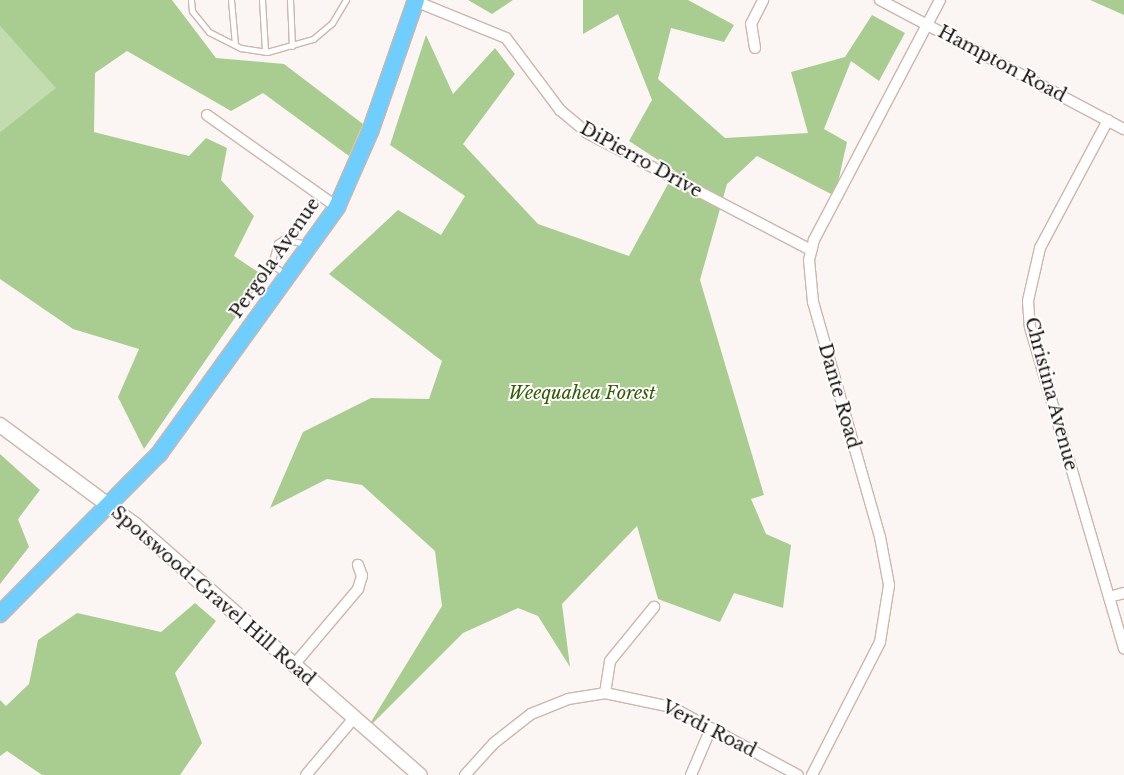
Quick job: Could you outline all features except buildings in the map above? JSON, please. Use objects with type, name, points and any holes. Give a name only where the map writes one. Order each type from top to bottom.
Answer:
[{"type":"main road","name":"Pergola Avenue","points":[[0,614],[110,507],[159,454],[336,207],[370,132],[414,0]]},
{"type":"street","name":"DiPierro Drive","points":[[414,0],[506,38],[560,110],[587,133],[811,250]]},
{"type":"street","points":[[754,48],[751,24],[763,0]]},
{"type":"street","name":"Hampton Road","points":[[880,0],[1124,128]]},
{"type":"street","name":"Dante Road","points":[[812,775],[880,642],[889,586],[880,537],[813,302],[811,250],[940,0]]},
{"type":"street","points":[[207,116],[336,207]]},
{"type":"street","name":"Christina Avenue","points":[[1108,120],[1040,248],[1028,301],[1030,327],[1124,649]]},
{"type":"street","name":"Spotswood-Gravel Hill Road","points":[[0,425],[110,507],[420,775]]},
{"type":"street","points":[[293,666],[358,589],[362,576],[358,566]]},
{"type":"street","points":[[1109,597],[1124,593]]},
{"type":"street","points":[[606,693],[610,661],[654,607]]},
{"type":"street","name":"Verdi Road","points":[[466,775],[494,743],[531,714],[568,699],[606,693],[661,703],[798,775]]},
{"type":"street","points":[[306,775],[354,718]]},
{"type":"street","points":[[692,775],[711,728]]},
{"type":"lane","points":[[191,0],[192,11],[209,32],[235,45],[265,51],[292,46],[313,39],[332,23],[346,0]]},
{"type":"lane","points":[[232,0],[235,45]]},
{"type":"lane","points":[[262,0],[265,51]]},
{"type":"lane","points":[[290,0],[292,46]]},
{"type":"lane","points":[[288,275],[271,264],[277,243],[283,239],[310,245]]},
{"type":"green space","points":[[0,0],[172,0],[216,58],[284,64],[363,124],[349,156],[263,93],[231,111],[127,51],[95,73],[94,132],[189,156],[206,138],[227,148],[221,180],[254,216],[234,256],[264,276],[144,449],[118,397],[139,349],[73,329],[0,279],[0,132],[56,88],[0,26]]},
{"type":"green space","points":[[468,0],[513,0],[492,14]]},
{"type":"green space","name":"Weequahea Forest","points":[[583,0],[688,0],[734,25],[724,42],[671,28],[658,79],[725,138],[808,133],[791,72],[845,57],[872,15],[905,33],[879,81],[851,61],[824,129],[847,142],[835,196],[757,156],[727,184],[700,280],[764,495],[751,499],[766,534],[791,545],[783,608],[734,593],[720,622],[658,599],[637,526],[562,604],[570,667],[538,616],[518,608],[463,633],[366,730],[442,606],[435,551],[362,485],[327,479],[270,508],[303,432],[371,398],[429,399],[442,361],[329,274],[398,210],[441,235],[465,196],[390,145],[426,35],[453,94],[495,48],[515,74],[463,144],[538,224],[629,256],[675,171],[629,141],[652,100],[618,14],[583,34]]},
{"type":"green space","points":[[1090,0],[1124,0],[1124,15]]},
{"type":"green space","points":[[0,26],[57,88],[0,132]]},
{"type":"green space","points":[[0,454],[40,490],[18,519],[29,547],[0,584]]},
{"type":"green space","points":[[195,603],[216,621],[175,673],[202,743],[180,775],[42,775],[7,751],[0,756],[0,700],[6,706],[29,684],[38,640],[77,613],[161,632]]}]
